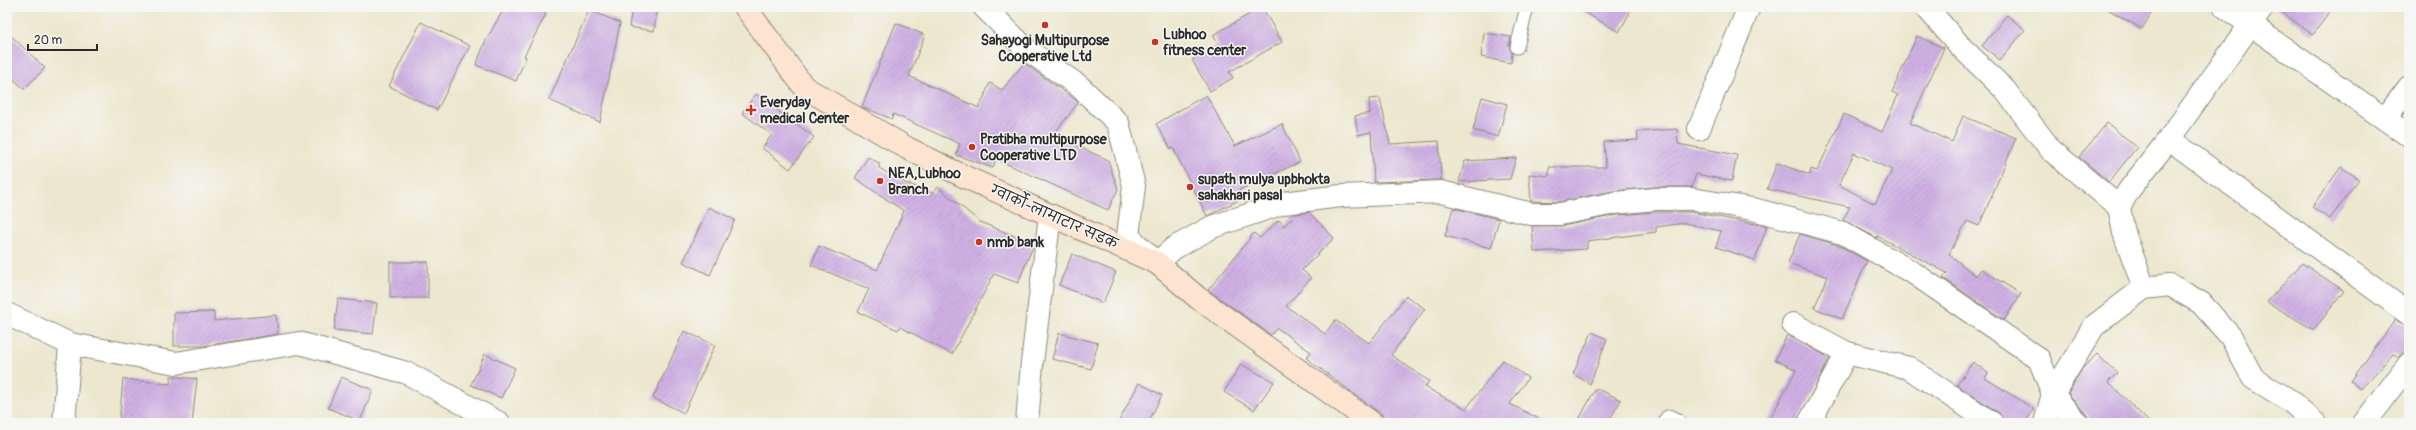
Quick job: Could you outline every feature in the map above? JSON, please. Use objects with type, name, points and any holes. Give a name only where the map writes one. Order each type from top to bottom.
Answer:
[{"type":"main road","name":"ग्वार्को-लामाटार सडक","points":[[745,7],[804,86],[907,148],[1157,263],[1198,298],[1372,423]]},
{"type":"street","points":[[984,7],[1026,49],[1079,86],[1118,123],[1134,186],[1128,236],[1157,263],[1174,248],[1212,227],[1283,203],[1298,201],[1341,196],[1441,192],[1532,214],[1560,214],[1615,203],[1655,199],[1692,198],[1754,209],[1843,233],[1915,274],[2038,359],[2053,394],[2077,423]]},
{"type":"street","points":[[1699,129],[1750,7]]},
{"type":"street","points":[[1926,7],[1961,47],[2005,90],[2051,150],[2119,207],[2124,233],[2144,288]]},
{"type":"street","points":[[2225,7],[2409,136]]},
{"type":"street","points":[[2119,207],[2129,190],[2169,139],[2263,7]]},
{"type":"street","points":[[2385,119],[2409,87]]},
{"type":"street","points":[[2169,139],[2409,314]]},
{"type":"street","points":[[1027,423],[1032,363],[1050,215]]},
{"type":"street","points":[[2045,423],[2053,394],[2094,326],[2144,288],[2170,285],[2202,303],[2231,337],[2253,378],[2288,400],[2315,423]]},
{"type":"street","points":[[7,314],[70,344],[176,363],[300,343],[408,373],[499,423]]},
{"type":"street","points":[[1793,324],[1848,352],[1909,368],[1992,423]]},
{"type":"street","points":[[64,423],[70,344]]},
{"type":"street","points":[[1808,423],[1848,352]]},
{"type":"street","points":[[2364,423],[2409,364]]},
{"type":"lane","points":[[1517,47],[1527,7]]},
{"type":"building","points":[[505,7],[533,7],[546,14],[524,56],[526,57],[516,81],[476,65],[486,40]]},
{"type":"building","points":[[632,7],[657,7],[654,31],[629,27]]},
{"type":"building","points":[[1262,7],[1282,42],[1229,72],[1233,78],[1210,91],[1192,60],[1219,45],[1213,35]]},
{"type":"building","points":[[1575,7],[1633,7],[1619,32]]},
{"type":"building","points":[[2104,7],[2155,7],[2142,29]]},
{"type":"building","points":[[2275,7],[2333,7],[2313,35]]},
{"type":"building","points":[[589,10],[620,23],[600,122],[549,100]]},
{"type":"building","points":[[2007,15],[2025,30],[2000,60],[1982,46]]},
{"type":"building","points":[[421,22],[470,46],[437,110],[389,86]]},
{"type":"building","points":[[896,23],[925,35],[909,76],[979,108],[990,83],[1002,90],[1024,63],[1077,101],[1078,103],[1053,135],[1108,160],[1118,189],[1108,210],[996,159],[993,168],[956,155],[960,144],[893,114],[892,119],[862,107]]},
{"type":"building","points":[[7,32],[45,68],[24,89],[7,73]]},
{"type":"building","points":[[1484,33],[1511,37],[1509,45],[1512,53],[1511,63],[1481,57]]},
{"type":"building","points":[[1917,36],[1944,48],[1910,123],[1952,142],[1963,116],[2016,138],[1979,226],[1967,221],[1949,254],[1976,276],[1981,269],[2021,294],[2004,320],[1943,278],[1947,273],[1843,220],[1850,207],[1767,189],[1777,163],[1810,175],[1811,169],[1817,171],[1844,114],[1882,132],[1898,95],[1892,92]],"holes":[[[1854,153],[1892,170],[1875,204],[1839,185]]]},
{"type":"building","points":[[756,94],[814,137],[790,169],[762,148],[772,135],[742,113]]},
{"type":"building","points":[[1206,95],[1235,146],[1282,124],[1300,162],[1239,190],[1243,198],[1207,216],[1173,148],[1171,149],[1156,124]]},
{"type":"building","points":[[1482,97],[1507,104],[1498,137],[1473,130]]},
{"type":"building","points":[[1380,98],[1390,144],[1439,141],[1441,180],[1374,182],[1371,132],[1358,135],[1355,116],[1370,113],[1369,99]]},
{"type":"building","points":[[2107,123],[2137,147],[2109,182],[2079,157]]},
{"type":"building","points":[[1677,129],[1678,144],[1737,155],[1732,181],[1696,174],[1692,187],[1654,187],[1613,191],[1559,202],[1531,201],[1529,174],[1549,176],[1549,167],[1606,167],[1604,142],[1638,140],[1637,132]]},
{"type":"building","points":[[868,157],[879,163],[879,168],[905,183],[933,193],[938,187],[980,222],[1034,244],[1018,283],[994,274],[952,354],[900,327],[898,330],[858,312],[869,289],[811,265],[819,246],[877,270],[904,211],[855,178]]},
{"type":"building","points":[[1516,158],[1510,179],[1459,182],[1465,161]]},
{"type":"building","points":[[2341,167],[2359,179],[2330,219],[2312,207]]},
{"type":"building","points":[[709,207],[735,220],[710,275],[683,262]]},
{"type":"building","points":[[1453,208],[1499,219],[1491,248],[1445,236]]},
{"type":"building","points":[[1309,212],[1334,238],[1302,270],[1311,278],[1286,306],[1325,334],[1335,320],[1369,343],[1406,296],[1425,309],[1391,355],[1429,381],[1425,387],[1466,409],[1503,360],[1528,378],[1510,404],[1547,423],[1393,423],[1306,358],[1311,352],[1277,328],[1271,335],[1208,290],[1254,233],[1260,238],[1279,220],[1284,226],[1296,214]]},
{"type":"building","points":[[1656,212],[1691,212],[1767,226],[1755,260],[1716,247],[1721,231],[1685,223],[1656,227],[1656,232],[1587,241],[1587,249],[1534,252],[1532,226],[1562,226],[1617,215]]},
{"type":"building","points":[[1800,234],[1838,245],[1867,261],[1842,319],[1814,308],[1828,277],[1788,263]]},
{"type":"building","points":[[1072,254],[1116,272],[1103,303],[1059,285]]},
{"type":"building","points":[[390,262],[428,262],[428,298],[390,298]]},
{"type":"building","points":[[2302,263],[2344,291],[2314,330],[2267,302]]},
{"type":"building","points":[[338,299],[377,303],[373,334],[334,330]]},
{"type":"building","points":[[214,312],[214,321],[276,315],[278,334],[204,346],[174,346],[174,313]]},
{"type":"building","points":[[2395,320],[2409,326],[2409,348],[2399,357],[2393,354],[2361,389],[2351,381]]},
{"type":"building","points":[[684,331],[715,345],[684,413],[653,398]]},
{"type":"building","points":[[1592,332],[1607,339],[1590,384],[1573,374]]},
{"type":"building","points":[[1059,333],[1098,343],[1091,369],[1052,359]]},
{"type":"building","points":[[1787,335],[1830,358],[1797,423],[1768,423],[1796,370],[1775,360]]},
{"type":"building","points":[[485,354],[515,368],[501,398],[471,385]]},
{"type":"building","points":[[2097,354],[2117,373],[2108,382],[2150,423],[2089,423],[2087,415],[2068,393],[2082,369]]},
{"type":"building","points":[[1973,362],[1988,373],[1985,378],[2034,409],[2025,423],[2004,423],[1999,413],[1957,385]]},
{"type":"building","points":[[1241,364],[1274,382],[1254,410],[1224,392]]},
{"type":"building","points":[[171,376],[197,379],[192,423],[119,423],[123,379],[170,384]]},
{"type":"building","points":[[341,377],[373,390],[360,421],[328,408]]},
{"type":"building","points":[[1139,383],[1162,395],[1148,423],[1118,423]]},
{"type":"building","points":[[1596,388],[1621,400],[1608,423],[1577,423]]},
{"type":"place","name":"Sahayogi Multipurpose Cooperative Ltd","points":[[1045,25]]},
{"type":"place","name":"Lubhoo fitness center","points":[[1155,42]]},
{"type":"place","name":"Everyday medical Center","points":[[751,110]]},
{"type":"place","name":"Pratibha multipurpose Cooperative LTD","points":[[972,147]]},
{"type":"place","name":"NEA,Lubhoo Branch","points":[[880,181]]},
{"type":"place","name":"supath mulya upbhokta sahakhari pasal","points":[[1190,187]]},
{"type":"place","name":"nmb bank","points":[[979,242]]}]
